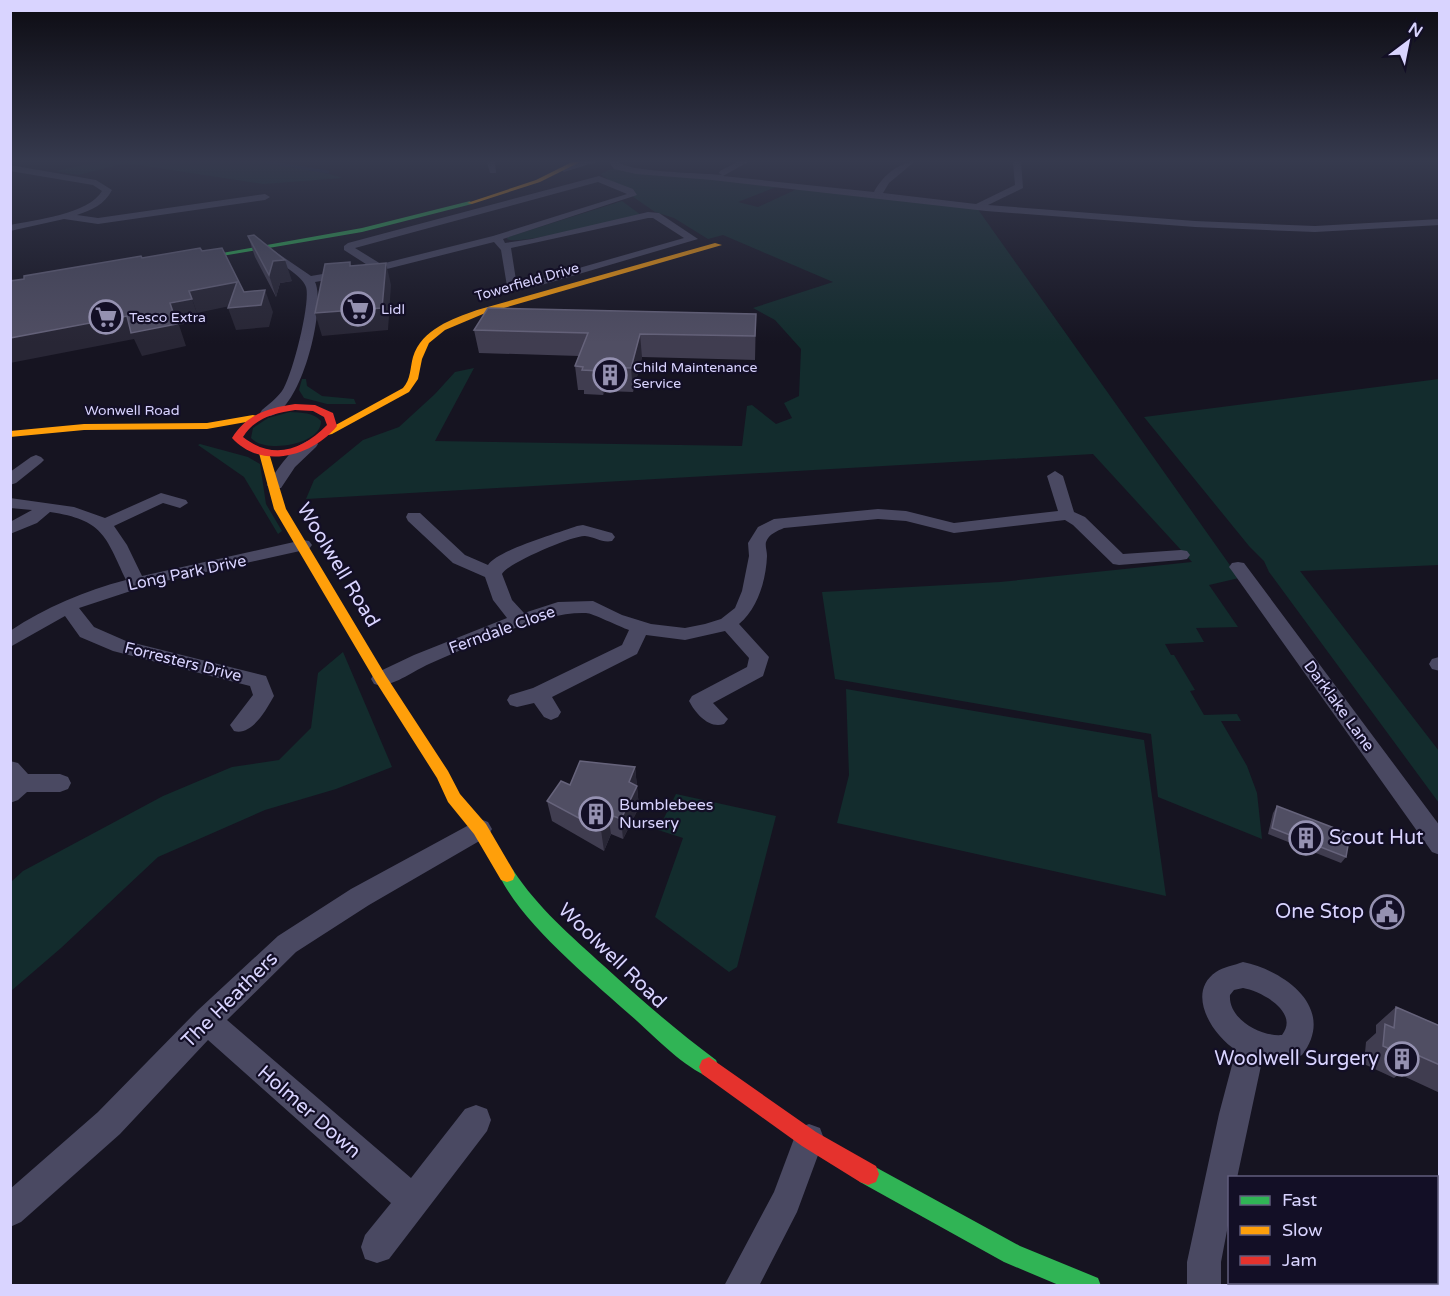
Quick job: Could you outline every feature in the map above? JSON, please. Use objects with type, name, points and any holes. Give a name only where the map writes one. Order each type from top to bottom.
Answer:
[{"type":"main road","points":[[371,222],[268,245],[168,260],[247,251],[268,245],[301,243],[401,222]]},
{"type":"main road","name":"Towerfield Drive","points":[[264,453],[288,452],[311,444],[328,432],[387,402],[413,383],[420,349],[440,330],[480,312],[718,245]]},
{"type":"main road","name":"Towerfield Drive","points":[[322,411],[387,402]]},
{"type":"main road","name":"Wonwell Road","points":[[10,434],[84,427],[207,426],[253,418],[284,408],[306,407],[322,411]]},
{"type":"main road","points":[[322,411],[332,420],[328,432]]},
{"type":"main road","points":[[253,418],[241,428],[237,438],[243,447],[264,453]]},
{"type":"main road","name":"Woolwell Road","points":[[264,453],[280,509],[381,680],[443,775],[454,798],[480,829],[514,887],[558,936],[667,1036],[809,1139],[915,1202],[1012,1254],[1090,1286]]},
{"type":"street","points":[[10,228],[35,222]]},
{"type":"street","points":[[379,268],[348,248],[352,244],[434,222]]},
{"type":"street","points":[[308,280],[379,268],[499,242],[568,222]]},
{"type":"street","points":[[499,242],[532,242],[585,222]]},
{"type":"street","points":[[511,284],[538,283],[693,239],[667,222]]},
{"type":"street","points":[[1176,222],[1315,229],[1431,222]]},
{"type":"street","points":[[499,242],[506,249],[514,297],[520,301]]},
{"type":"street","points":[[247,251],[277,258],[301,243]]},
{"type":"street","points":[[268,245],[277,258],[308,280],[312,287],[312,302],[294,384],[295,394],[306,407]]},
{"type":"street","points":[[267,412],[288,394],[294,384]]},
{"type":"street","points":[[275,485],[290,464],[311,444]]},
{"type":"street","points":[[10,480],[36,460]]},
{"type":"street","points":[[1055,476],[1067,515]]},
{"type":"street","points":[[104,525],[157,493],[180,503]]},
{"type":"street","points":[[10,503],[46,507],[96,519],[104,525],[122,553],[136,582]]},
{"type":"street","points":[[10,529],[31,519],[46,507]]},
{"type":"street","points":[[717,719],[699,701],[756,671],[759,657],[728,623],[743,611],[751,591],[758,556],[756,543],[764,531],[780,523],[878,514],[906,516],[954,528],[1067,515],[1079,521],[1119,560],[1181,555]]},
{"type":"street","points":[[414,517],[459,559],[493,574]]},
{"type":"street","points":[[521,620],[509,611],[500,598],[493,574],[497,565],[582,522],[606,537]]},
{"type":"street","name":"Long Park Drive","points":[[14,634],[68,607],[136,582],[243,561],[303,545]]},
{"type":"street","name":"Darklake Lane","points":[[1238,567],[1440,846]]},
{"type":"street","name":"Forresters Drive","points":[[68,607],[87,632],[120,646],[259,681],[264,696],[240,725]]},
{"type":"street","name":"Ferndale Close","points":[[381,680],[421,660],[521,620],[558,608],[593,607],[615,619],[640,627],[685,634],[708,630],[728,623]]},
{"type":"street","points":[[517,700],[539,694],[630,649],[640,627]]},
{"type":"street","points":[[539,694],[551,712]]},
{"type":"street","points":[[14,782],[60,783]]},
{"type":"street","name":"The Heathers","points":[[10,1211],[109,1123],[207,1021],[287,944],[360,897],[480,829]]},
{"type":"street","name":"Holmer Down","points":[[207,1021],[413,1201]]},
{"type":"street","points":[[1204,1286],[1204,1262],[1234,1114],[1252,1045]]},
{"type":"street","points":[[378,1247],[476,1120]]},
{"type":"street","points":[[741,1286],[786,1201],[809,1139]]},
{"type":"green space","points":[[554,222],[608,222],[530,239],[515,240],[507,239]]},
{"type":"green space","points":[[681,222],[987,222],[1239,578],[1209,585],[1238,627],[1196,628],[1204,642],[1165,644],[1195,690],[1190,691],[1204,715],[1237,714],[1241,721],[1221,721],[1247,766],[1257,793],[1262,839],[1158,797],[1151,734],[835,679],[822,592],[1000,582],[1192,562],[1093,454],[306,499],[314,480],[363,440],[399,427],[455,372],[474,368],[435,441],[742,446],[747,406],[752,405],[776,424],[792,418],[784,403],[799,396],[801,349],[775,320],[753,308],[833,282],[723,235],[708,239]]},
{"type":"green space","points":[[302,379],[306,379],[307,386],[322,396],[354,399],[356,404],[327,404],[304,398],[299,390]]},
{"type":"green space","points":[[1439,379],[1439,565],[1300,571],[1439,751],[1439,803],[1269,572],[1264,561],[1249,546],[1144,417]]},
{"type":"green space","points":[[290,412],[314,416],[321,421],[319,429],[312,436],[292,445],[268,445],[258,443],[251,438],[253,428],[268,418]]},
{"type":"green space","points":[[198,445],[248,457],[260,464],[266,504],[282,531],[278,534],[244,477]]},
{"type":"green space","points":[[343,652],[392,767],[336,789],[265,810],[158,857],[61,948],[11,991],[11,882],[23,871],[163,796],[232,767],[279,760],[311,728],[318,673]]},
{"type":"green space","points":[[846,689],[1144,740],[1166,896],[837,823],[849,775]]},
{"type":"green space","points":[[676,794],[776,816],[737,967],[729,972],[655,917],[683,838],[658,830]]},
{"type":"building","points":[[254,235],[285,260],[273,261],[269,275],[248,236]]},
{"type":"building","points":[[200,248],[202,251],[222,248],[244,292],[265,290],[261,305],[228,308],[237,282],[189,291],[192,299],[170,303],[177,324],[131,333],[127,316],[10,338],[10,281],[24,279],[24,276]]},
{"type":"building","points":[[350,262],[350,266],[386,263],[382,308],[315,313],[325,264]]},
{"type":"building","points":[[488,308],[756,314],[755,336],[640,334],[631,368],[603,367],[601,371],[582,370],[583,367],[575,366],[588,333],[474,330]]},
{"type":"building","points":[[580,761],[635,767],[629,782],[637,786],[621,819],[608,814],[601,830],[547,801],[561,781],[570,785]]},
{"type":"building","name":"Scout Hut","points":[[1277,806],[1350,834],[1346,857],[1272,828]]},
{"type":"building","points":[[1396,1007],[1440,1026],[1440,1065],[1415,1054],[1414,1060],[1383,1046],[1385,1024],[1394,1028]]},
{"type":"traffic: fast","points":[[181,261],[362,230],[392,222]]},
{"type":"traffic: fast","points":[[507,875],[525,901],[558,936],[650,1020],[709,1067]]},
{"type":"traffic: fast","points":[[868,1174],[1012,1254],[1090,1286]]},
{"type":"traffic: slow","points":[[328,432],[406,390],[413,379],[420,349],[433,334],[451,323],[480,312],[718,245]]},
{"type":"traffic: slow","points":[[10,434],[84,427],[207,426],[253,418]]},
{"type":"traffic: slow","points":[[264,453],[280,509],[381,679],[443,775],[454,798],[480,829],[507,875]]},
{"type":"traffic: jam","points":[[295,407],[315,408],[329,415],[332,426],[311,444],[286,453],[260,452],[248,447],[237,438],[254,419],[278,410],[295,407]]},
{"type":"traffic: jam","points":[[709,1067],[809,1139],[868,1174]]},
{"type":"place","name":"Lidl","points":[[358,309]]},
{"type":"place","name":"Tesco Extra","points":[[106,317]]},
{"type":"place","name":"Child Maintenance Service","points":[[610,375]]},
{"type":"place","name":"Bumblebees Nursery","points":[[596,814]]},
{"type":"place","name":"Scout Hut","points":[[1306,838]]},
{"type":"place","name":"One Stop","points":[[1387,912]]},
{"type":"place","name":"Woolwell Surgery","points":[[1402,1059]]}]
